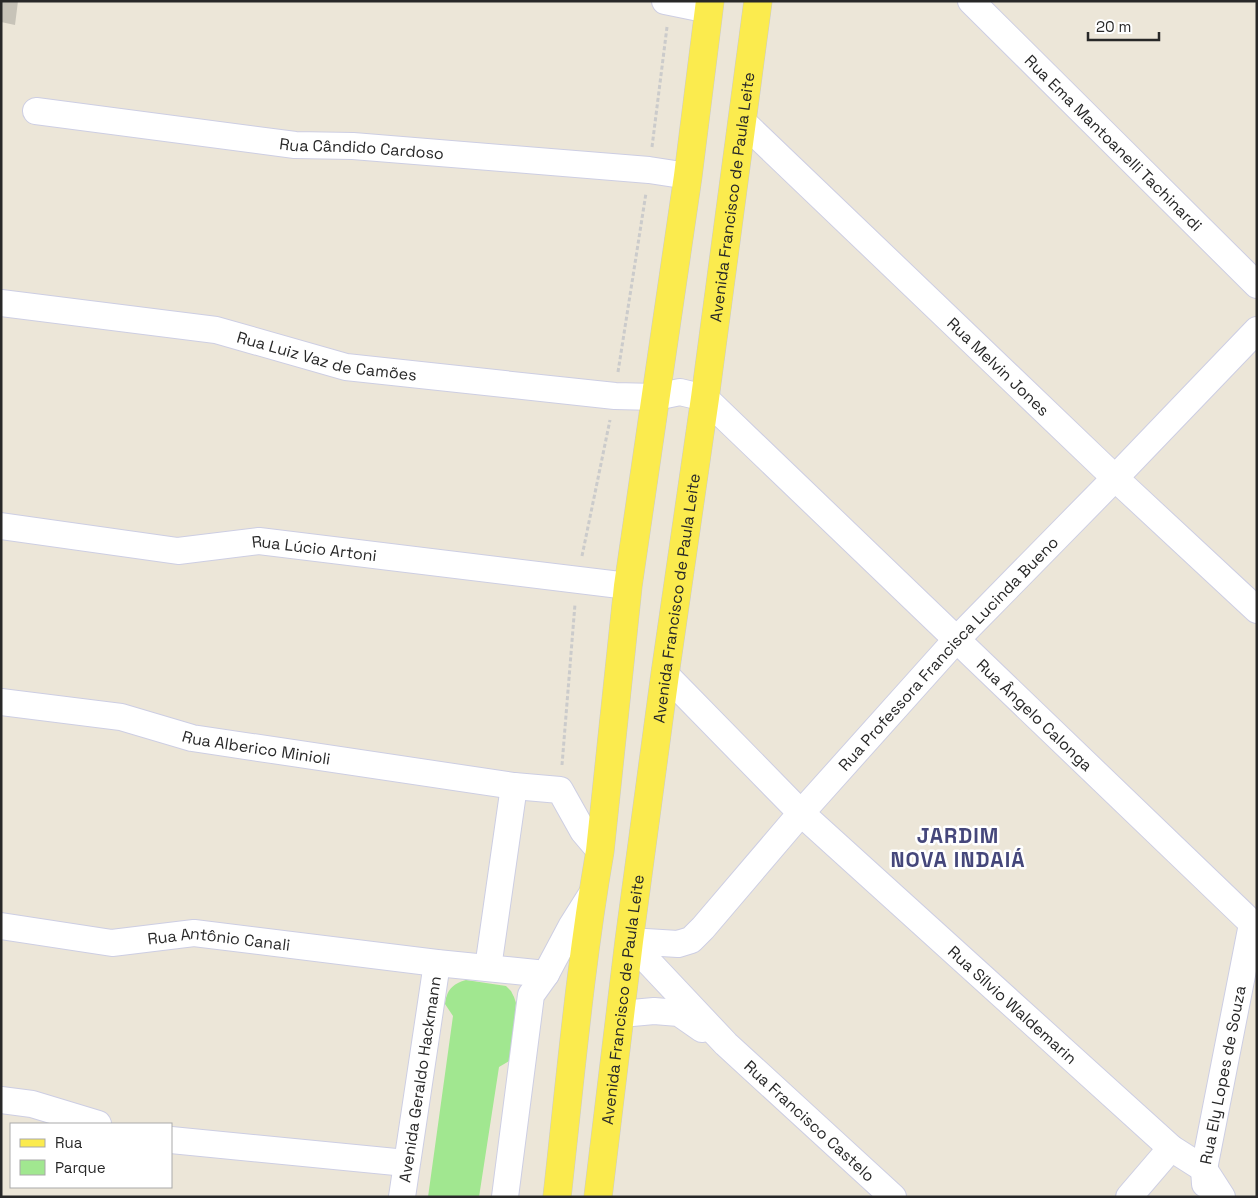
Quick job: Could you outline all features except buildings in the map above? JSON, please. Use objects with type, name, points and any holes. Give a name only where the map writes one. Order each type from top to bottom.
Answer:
[{"type":"main road","name":"Avenida Francisco de Paula Leite","points":[[598,1197],[629,941],[758,1]]},
{"type":"main road","points":[[557,1197],[580,990],[600,852],[628,586],[688,176],[709,5]]},
{"type":"street","points":[[665,1],[709,5]]},
{"type":"street","name":"Rua Ema Mantoanelli Tachinardi","points":[[971,1],[1257,285]]},
{"type":"street","name":"Rua Cândido Cardoso","points":[[36,111],[295,145],[363,146],[649,170],[688,176]]},
{"type":"street","name":"Rua Melvin Jones","points":[[742,121],[1115,478],[1257,610]]},
{"type":"street","name":"Rua Luiz Vaz de Camões","points":[[1,303],[216,330],[346,367],[615,396],[656,397],[680,392],[705,398]]},
{"type":"street","name":"Rua Professora Francisca Lucinda Bueno","points":[[629,941],[678,944],[690,940],[703,928],[801,813],[956,640],[1257,330]]},
{"type":"street","name":"Rua Ângelo Calonga","points":[[705,398],[1254,926]]},
{"type":"street","name":"Rua Lúcio Artoni","points":[[1,526],[178,551],[259,542],[628,586]]},
{"type":"street","name":"Rua Sílvio Waldemarin","points":[[665,674],[801,813],[1171,1148],[1204,1169],[1222,1197]]},
{"type":"street","name":"Rua Alberico Minioli","points":[[1,702],[121,717],[192,738],[514,786],[560,790],[583,831],[600,852]]},
{"type":"street","points":[[488,968],[514,786]]},
{"type":"street","points":[[505,1197],[531,995],[546,974],[571,927],[593,892]]},
{"type":"street","name":"Rua Antônio Canali","points":[[1,926],[112,943],[194,933],[437,963],[546,974]]},
{"type":"street","name":"Rua Ely Lopes de Souza","points":[[1206,1197],[1204,1169],[1254,926]]},
{"type":"street","name":"Rua Francisco Castelo","points":[[629,941],[726,1044],[892,1196]]},
{"type":"street","name":"Avenida Geraldo Hackmann","points":[[402,1197],[437,963]]},
{"type":"street","name":"Rua Francisco Castelo","points":[[621,1014],[654,1011],[679,1014],[726,1044]]},
{"type":"street","points":[[1,1100],[32,1104],[95,1123]]},
{"type":"street","points":[[172,1140],[406,1163]]},
{"type":"street","points":[[1129,1197],[1171,1148]]},
{"type":"green space","points":[[466,980],[506,986],[511,991],[516,1003],[511,1060],[499,1067],[479,1197],[428,1197],[453,1016],[445,1004],[451,988],[457,983]]},
{"type":"district","name":"JARDIM NOVA INDAIÁ","points":[[958,848]]}]
